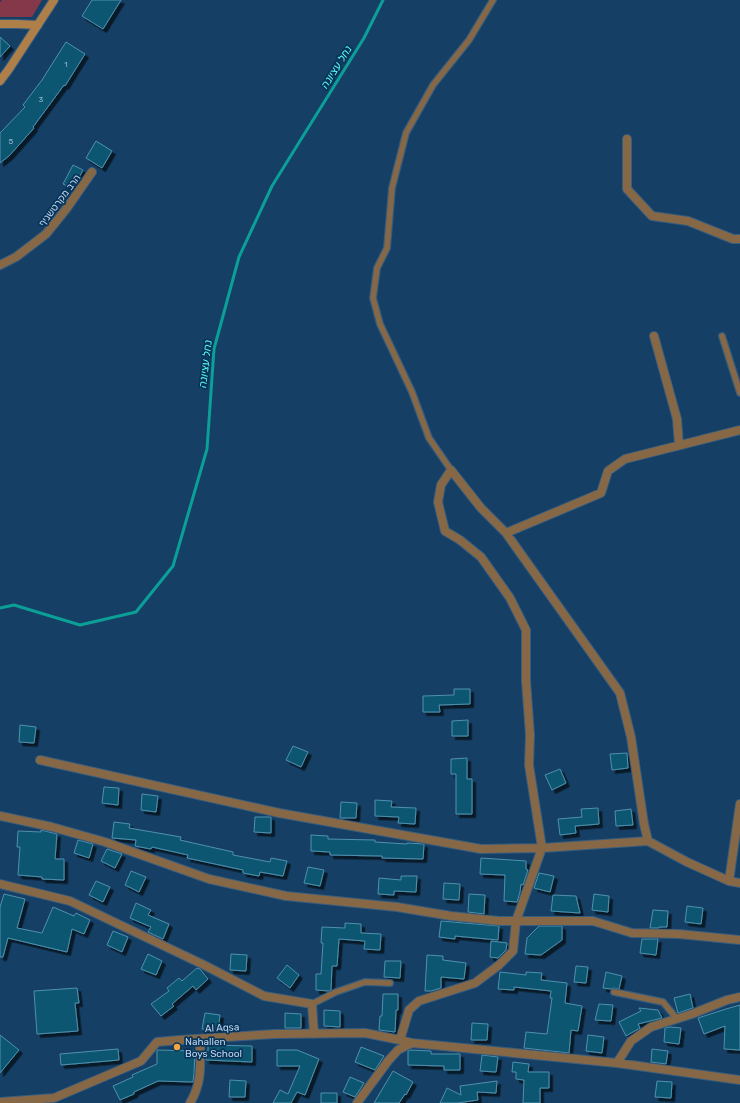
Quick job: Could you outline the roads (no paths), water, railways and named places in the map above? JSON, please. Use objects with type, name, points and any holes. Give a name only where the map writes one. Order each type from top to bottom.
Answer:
[{"type":"street","points":[[0,81],[54,0]]},
{"type":"street","points":[[0,24],[38,25]]},
{"type":"street","points":[[627,139],[627,189],[652,216],[688,221],[733,239],[740,239]]},
{"type":"street","name":"הרב מקרטשניף","points":[[0,265],[16,257],[46,234],[67,208],[92,172]]},
{"type":"street","points":[[654,336],[677,419],[679,445]]},
{"type":"street","points":[[506,533],[602,493],[608,471],[625,459],[740,430]]},
{"type":"street","points":[[400,1040],[409,1010],[420,1001],[475,983],[499,965],[514,951],[516,921],[542,848],[529,765],[530,735],[526,680],[526,630],[510,598],[481,557],[460,540],[445,531],[438,502],[441,485],[451,470],[482,508],[506,533],[620,693],[631,737],[644,824],[648,841]]},
{"type":"street","points":[[40,760],[279,813],[481,849],[542,848],[648,841],[687,862],[729,881],[740,883]]},
{"type":"street","points":[[729,881],[740,804]]},
{"type":"street","points":[[0,816],[52,827],[105,842],[209,879],[286,896],[396,907],[451,916],[499,921],[593,921],[632,932],[679,934],[740,940]]},
{"type":"street","points":[[0,884],[70,901],[204,965],[264,996],[312,1004],[314,1034]]},
{"type":"street","points":[[617,1063],[631,1041],[651,1027],[692,1014],[727,1000],[740,997]]},
{"type":"street","name":"Al Aqsa","points":[[0,1102],[54,1098],[142,1061],[157,1042],[276,1034],[365,1034],[412,1043],[617,1063],[740,1080]]},
{"type":"street","points":[[190,1103],[198,1089],[200,1075],[200,1039]]},
{"type":"street","points":[[357,1103],[398,1050],[412,1043]]},
{"type":"lane","points":[[451,470],[429,438],[412,392],[380,324],[373,298],[377,268],[387,248],[392,188],[406,133],[433,85],[469,40],[493,0]]},
{"type":"lane","points":[[722,336],[740,393]]},
{"type":"lane","points":[[312,1004],[336,992],[365,982],[390,984]]},
{"type":"lane","points":[[614,992],[663,1002],[677,1019]]},
{"type":"waterway","name":"נחל עציונה","points":[[0,608],[14,605],[80,625],[136,612],[173,566],[207,449],[214,349],[239,257],[272,186],[364,38],[383,0]]},
{"type":"place","name":"Nahallen Boys School","points":[[177,1047]]}]
